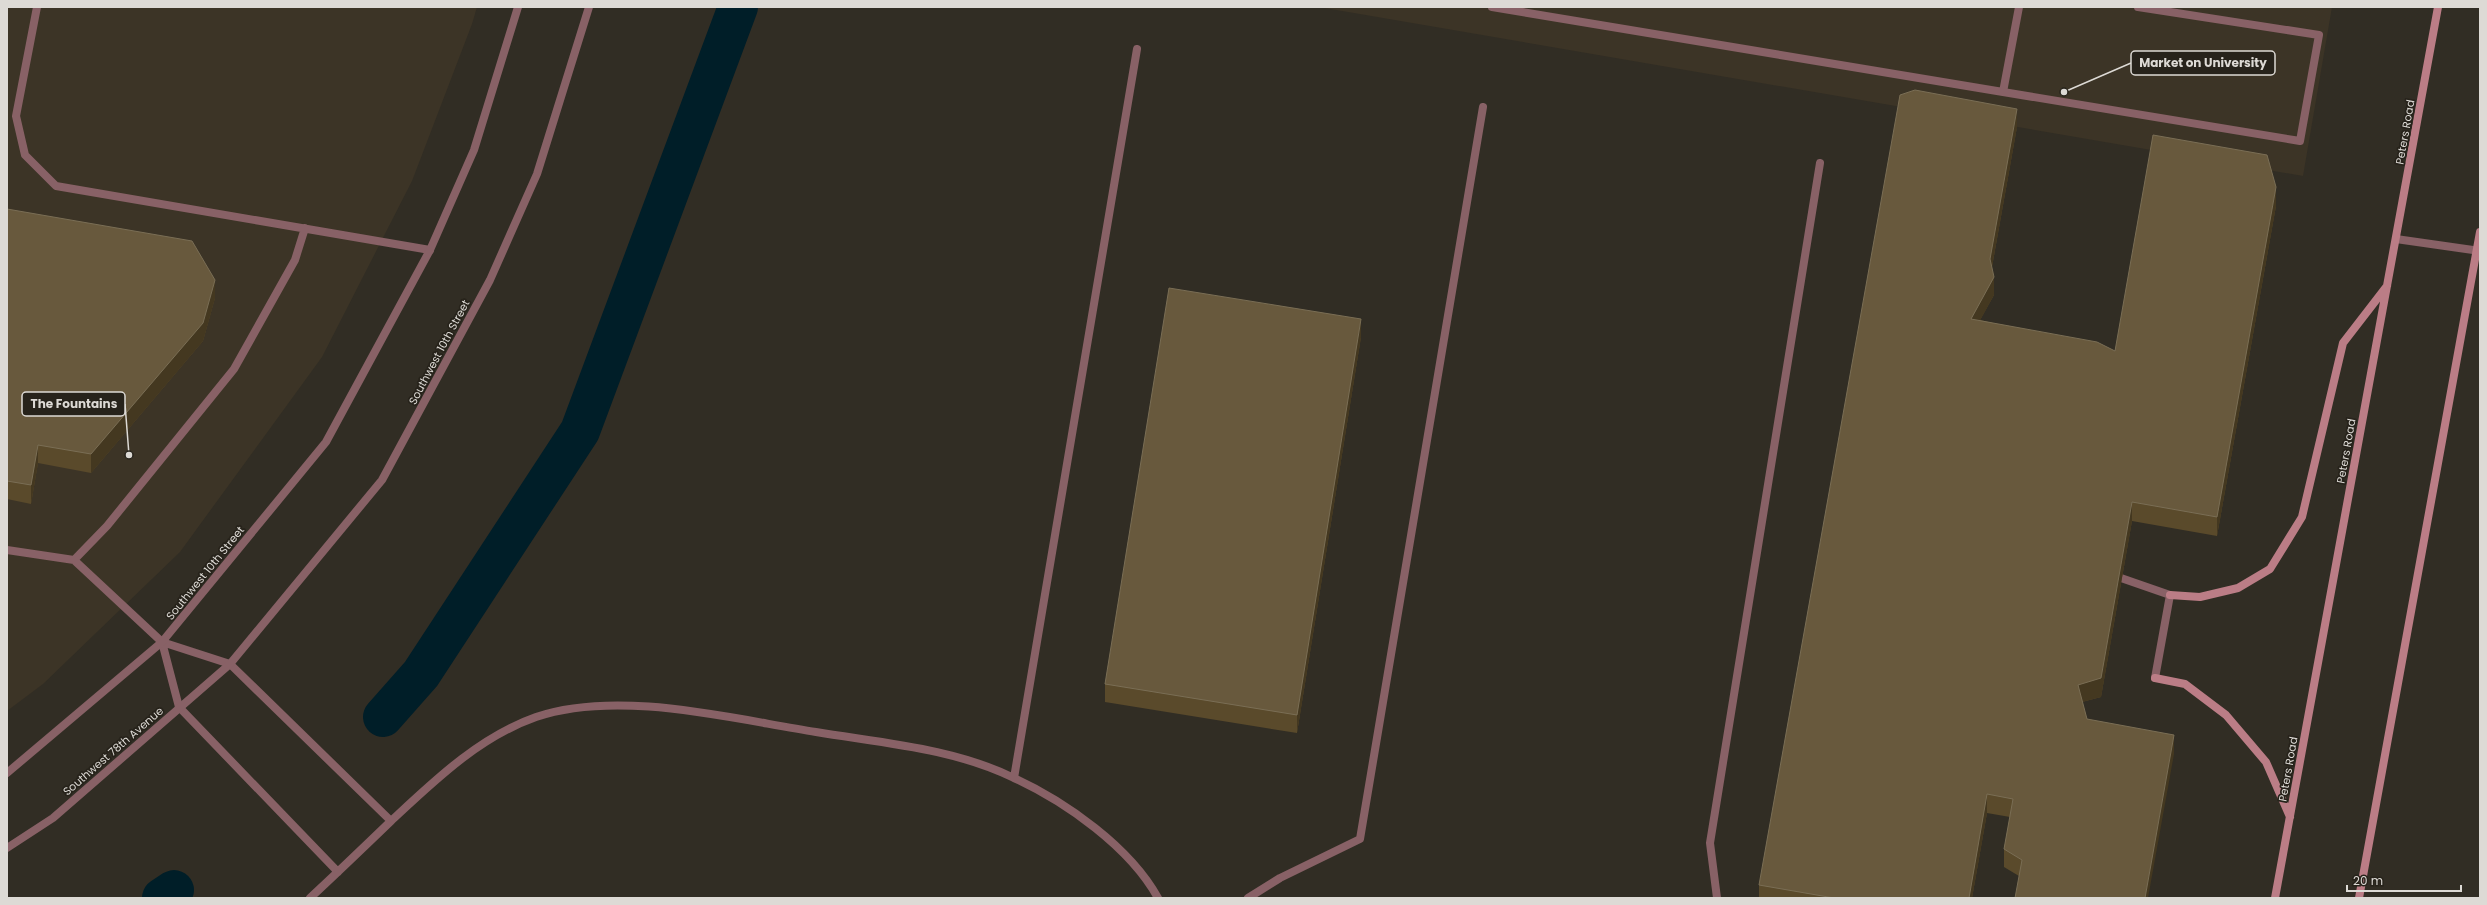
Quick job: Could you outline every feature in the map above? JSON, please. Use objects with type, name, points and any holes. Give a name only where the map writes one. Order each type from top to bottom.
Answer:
[{"type":"main road","name":"Peters Road","points":[[2276,898],[2438,7]]},
{"type":"main road","points":[[2359,898],[2478,251],[2480,232]]},
{"type":"main road","points":[[2170,595],[2200,597],[2238,588],[2270,569],[2302,517],[2343,343],[2388,284]]},
{"type":"main road","points":[[2156,678],[2185,684],[2226,715],[2266,762],[2290,817]]},
{"type":"street","points":[[36,7],[16,116],[25,155],[56,186],[430,250]]},
{"type":"street","name":"Southwest 10th Street","points":[[162,642],[326,442],[430,250],[474,150],[518,7]]},
{"type":"street","name":"Southwest 10th Street","points":[[230,664],[386,473],[490,280],[537,174],[589,7]]},
{"type":"street","points":[[1492,7],[2300,141],[2319,35],[2138,7]]},
{"type":"street","points":[[2004,92],[2019,7]]},
{"type":"street","points":[[1014,778],[1137,48]]},
{"type":"street","points":[[1248,898],[1280,878],[1360,839],[1483,106]]},
{"type":"street","points":[[1717,898],[1710,843],[1820,163]]},
{"type":"street","points":[[74,560],[108,526],[234,369],[295,260],[305,228]]},
{"type":"street","points":[[2396,239],[2478,251]]},
{"type":"street","points":[[7,550],[74,560],[162,642],[230,664],[392,821]]},
{"type":"street","points":[[2121,578],[2170,595],[2156,678]]},
{"type":"street","points":[[162,642],[179,707],[338,872]]},
{"type":"street","points":[[7,773],[162,642]]},
{"type":"street","name":"Southwest 78th Avenue","points":[[7,848],[53,818],[230,664]]},
{"type":"street","points":[[310,898],[437,778],[486,742],[536,717],[584,707],[658,707],[917,749],[988,767],[1014,778],[1064,806],[1112,842],[1151,886],[1158,898]]},
{"type":"shaded area","points":[[7,7],[477,7],[472,24],[412,181],[322,357],[180,552],[43,684],[7,711]]},
{"type":"shaded area","points":[[1319,7],[2332,7],[2303,176]]},
{"type":"building","points":[[1915,90],[2017,109],[1990,259],[1994,277],[1971,319],[2097,342],[2115,351],[2153,135],[2267,155],[2276,187],[2217,517],[2132,502],[2101,678],[2078,685],[2087,719],[2174,735],[2145,898],[2015,898],[2022,860],[2004,849],[2013,799],[1987,794],[1969,898],[1834,898],[1759,885],[1900,95]]},
{"type":"building","points":[[7,209],[192,241],[215,280],[203,323],[91,454],[38,445],[31,485],[7,481]]},
{"type":"building","points":[[1169,288],[1361,319],[1297,715],[1105,684]]},
{"type":"waterway","points":[[383,717],[421,674],[580,431],[738,7]]},
{"type":"waterway","points":[[162,898],[174,890]]},
{"type":"place","name":"Market on University","points":[[2064,92]]},
{"type":"place","name":"The Fountains","points":[[129,455]]}]
